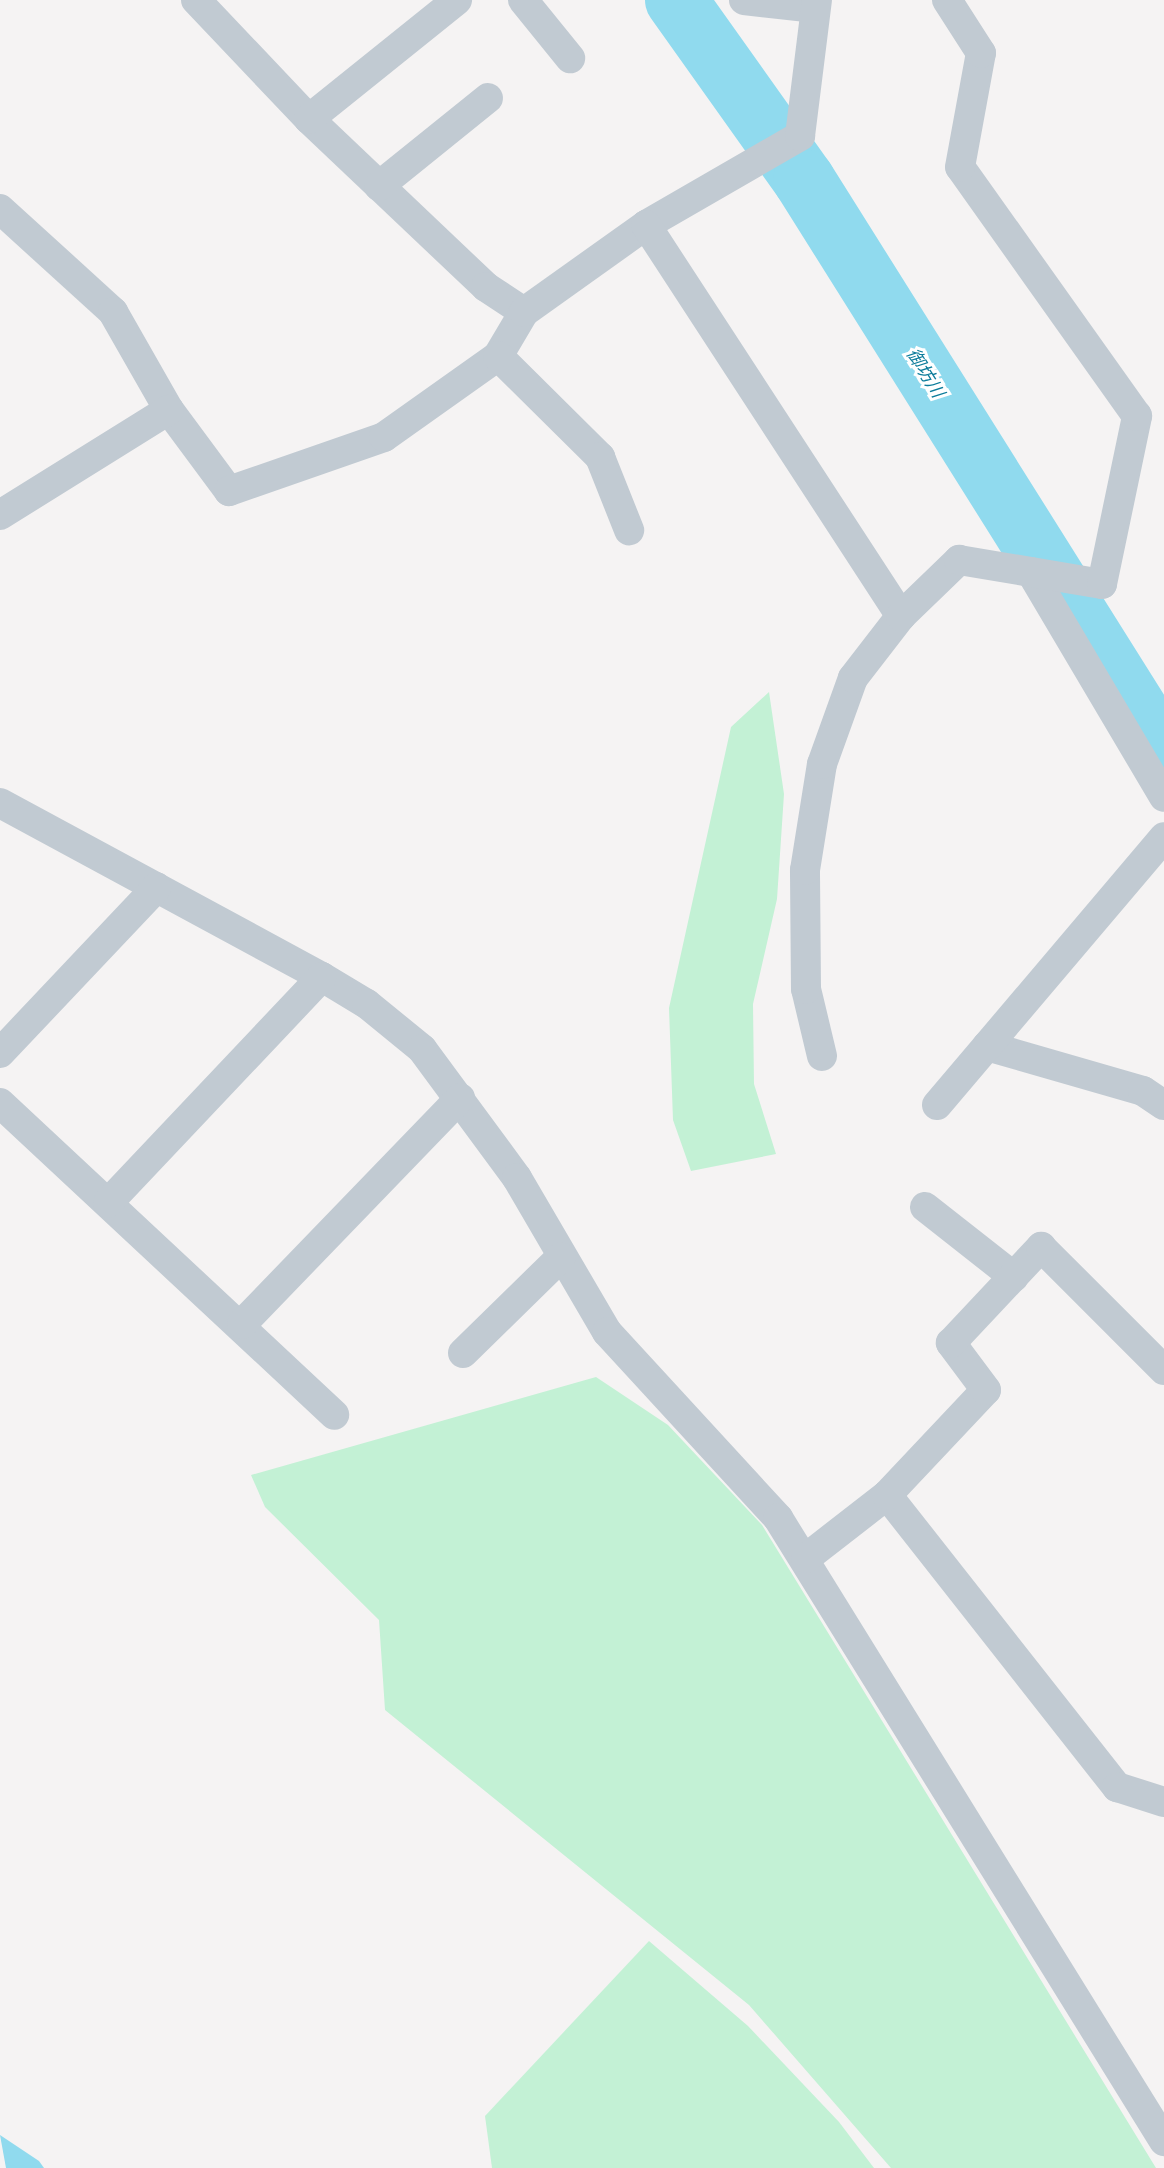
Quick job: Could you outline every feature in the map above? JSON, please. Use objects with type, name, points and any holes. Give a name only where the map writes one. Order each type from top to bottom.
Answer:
[{"type":"street","points":[[196,0],[309,119],[379,186],[486,287],[524,312]]},
{"type":"street","points":[[309,119],[457,0]]},
{"type":"street","points":[[523,0],[570,58]]},
{"type":"street","points":[[0,209],[112,312],[169,410],[230,491],[384,437],[498,356],[524,312],[646,225],[778,151],[800,135],[815,4],[744,0]]},
{"type":"street","points":[[822,1056],[806,989],[805,870],[822,764],[853,678],[901,616],[958,560],[1102,584],[1137,416],[960,167],[981,53],[948,0]]},
{"type":"street","points":[[379,186],[488,98]]},
{"type":"street","points":[[646,225],[901,616]]},
{"type":"street","points":[[498,356],[600,457],[628,530]]},
{"type":"street","points":[[3,508],[169,410]]},
{"type":"street","points":[[1031,572],[1164,797]]},
{"type":"street","points":[[0,803],[322,977],[367,1004],[422,1049],[517,1178],[561,1257],[607,1332],[778,1518],[806,1558],[1164,2141]]},
{"type":"street","points":[[937,1105],[1164,837]]},
{"type":"street","points":[[0,1053],[157,886]]},
{"type":"street","points":[[108,1203],[322,977]]},
{"type":"street","points":[[987,1046],[1143,1091],[1164,1105]]},
{"type":"street","points":[[242,1324],[460,1098]]},
{"type":"street","points":[[0,1103],[242,1324],[334,1415]]},
{"type":"street","points":[[925,1207],[1014,1277]]},
{"type":"street","points":[[806,1558],[887,1495],[986,1390],[951,1343],[1041,1247],[1164,1370]]},
{"type":"street","points":[[463,1353],[561,1257]]},
{"type":"street","points":[[887,1495],[1117,1787],[1164,1802]]},
{"type":"green space","points":[[769,692],[784,794],[777,899],[753,1004],[754,1084],[776,1154],[691,1171],[673,1120],[669,1008],[731,727]]},
{"type":"green space","points":[[596,1377],[668,1425],[762,1525],[1156,2168],[891,2168],[749,2005],[385,1710],[379,1620],[265,1507],[251,1475]]},
{"type":"green space","points":[[649,1941],[748,2026],[839,2122],[874,2168],[492,2168],[485,2116]]},
{"type":"water","points":[[0,2135],[39,2161],[44,2168],[6,2168]]},
{"type":"waterway","name":"御坊川","points":[[676,0],[804,180],[1164,753]]}]
